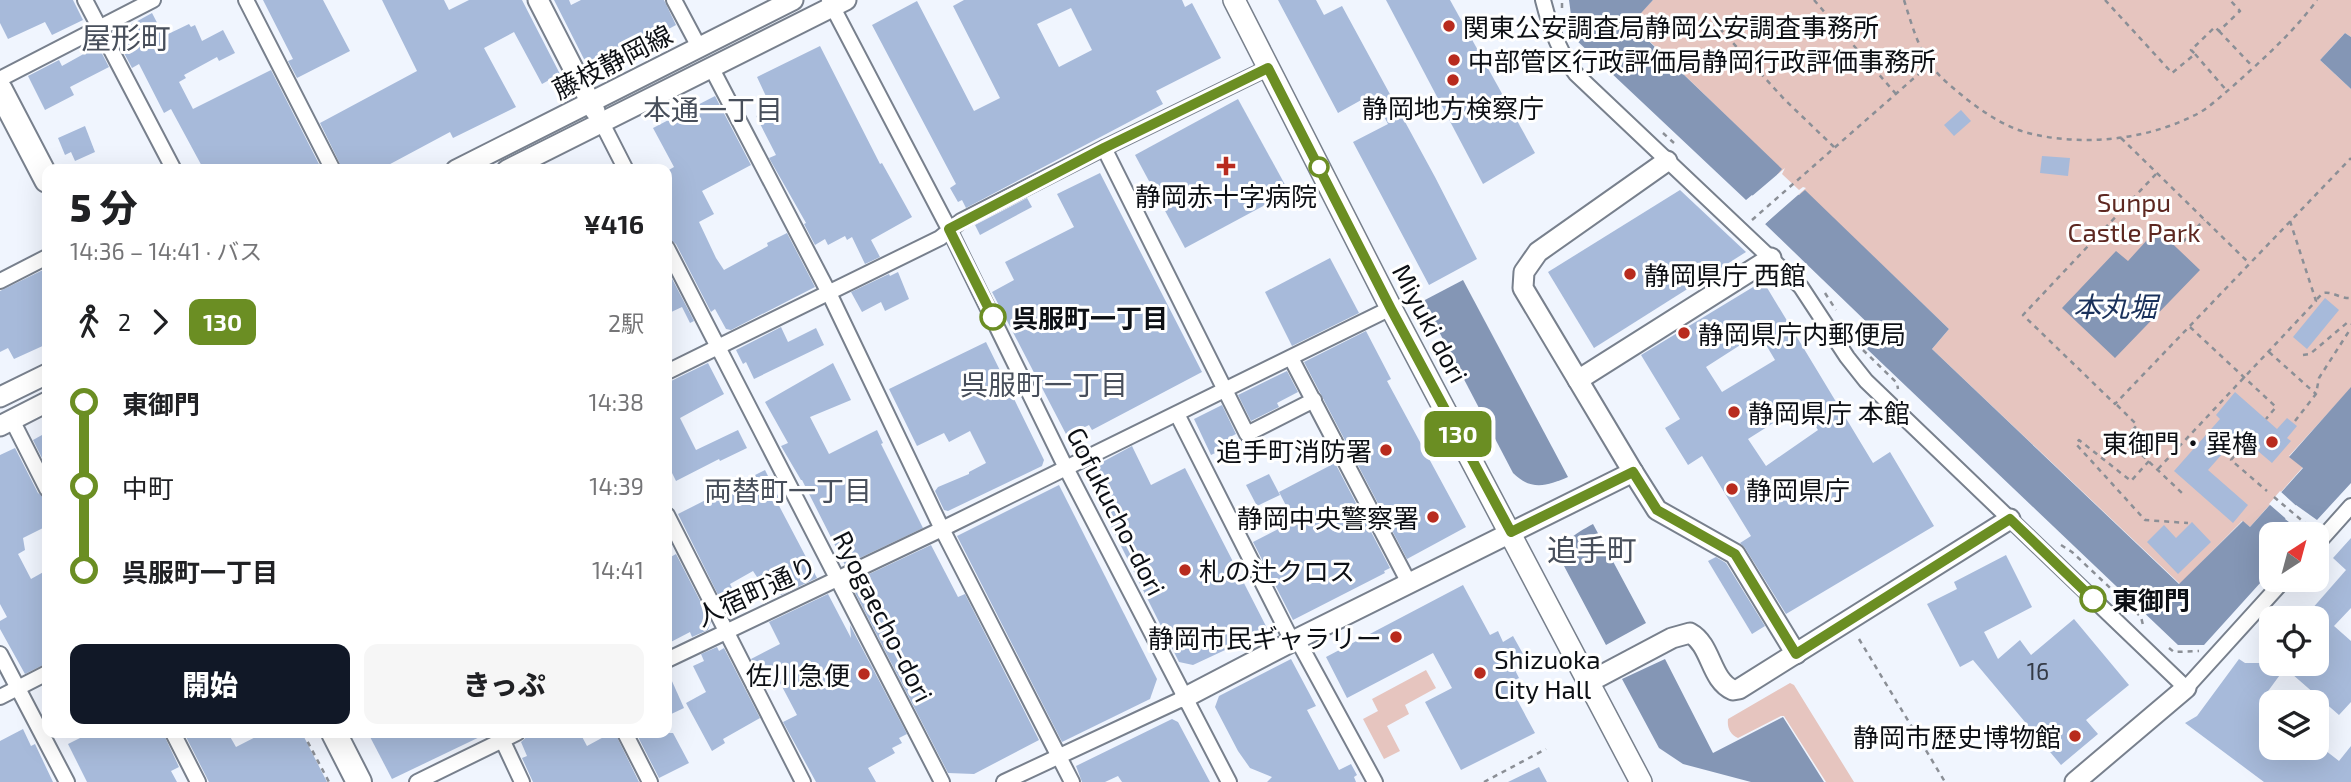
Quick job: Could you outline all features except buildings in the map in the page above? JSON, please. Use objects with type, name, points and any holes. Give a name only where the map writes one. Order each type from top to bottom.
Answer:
[{"type":"highway","points":[[0,90],[42,170]]},
{"type":"highway","points":[[337,738],[359,782]]},
{"type":"main road","name":"Miyuki dori","points":[[1234,0],[1391,309],[1589,682],[1645,781]]},
{"type":"street","points":[[85,0],[171,164]]},
{"type":"street","points":[[0,79],[153,0]]},
{"type":"street","points":[[246,0],[331,164]]},
{"type":"street","points":[[538,0],[623,164]]},
{"type":"street","points":[[674,0],[699,47]]},
{"type":"street","name":"藤枝静岡線","points":[[468,164],[793,0]]},
{"type":"street","points":[[1544,0],[1550,28],[1566,61],[1594,92],[1801,288],[1866,381],[2186,688]]},
{"type":"street","name":"藤枝静岡線","points":[[519,164],[836,2]]},
{"type":"street","name":"Gofukucho-dori","points":[[836,2],[1066,468],[1229,782]]},
{"type":"street","points":[[711,67],[829,293],[942,529],[1072,782]]},
{"type":"street","points":[[672,370],[940,238],[949,229],[1104,148],[1268,68]]},
{"type":"street","points":[[1104,148],[1247,434],[1314,400]]},
{"type":"street","points":[[1667,161],[1538,252],[1524,272],[1523,288],[1657,510],[1735,554],[1796,654]]},
{"type":"street","name":"Ryogaecho-dori","points":[[672,258],[942,782]]},
{"type":"street","points":[[1578,380],[1771,258]]},
{"type":"street","points":[[0,281],[42,260]]},
{"type":"street","name":"人宿町通り","points":[[672,658],[942,529],[1391,309]]},
{"type":"street","points":[[1291,358],[1409,583]]},
{"type":"street","points":[[2,393],[42,376]]},
{"type":"street","points":[[42,405],[6,423],[42,481]]},
{"type":"street","points":[[1177,414],[1294,640],[1375,782]]},
{"type":"street","points":[[1004,782],[1184,698],[1294,640],[1633,472]]},
{"type":"street","points":[[2329,525],[2351,506]]},
{"type":"street","points":[[1589,682],[1657,646],[1690,633],[1696,636],[1722,684],[1733,690],[1796,654],[2010,519]]},
{"type":"street","points":[[672,525],[803,782]]},
{"type":"street","points":[[2075,782],[2186,688],[2273,592]]},
{"type":"street","points":[[0,654],[42,735]]},
{"type":"street","points":[[0,697],[42,676]]},
{"type":"street","points":[[44,738],[67,782]]},
{"type":"street","points":[[176,738],[198,782]]},
{"type":"street","points":[[417,782],[498,738]]},
{"type":"street","points":[[500,738],[522,782]]},
{"type":"street","points":[[628,738],[650,782]]},
{"type":"path","points":[[1814,0],[1896,94]]},
{"type":"path","points":[[1904,0],[1911,23],[1930,64],[1949,85],[1974,105],[1999,121],[2027,133],[2082,140],[2121,138],[2158,129],[2200,112],[2253,68],[2291,31],[2317,0]]},
{"type":"path","points":[[2105,0],[2172,73],[2195,54]]},
{"type":"path","points":[[2219,31],[2240,11],[2230,0]]},
{"type":"path","points":[[1713,21],[1783,99],[1834,147]]},
{"type":"path","points":[[2227,91],[2190,50],[2215,27],[2253,68]]},
{"type":"path","points":[[1749,222],[1930,64]]},
{"type":"path","points":[[2121,138],[2249,263]]},
{"type":"path","points":[[2116,404],[2350,160]]},
{"type":"path","points":[[2156,174],[2023,315],[2137,425],[2125,439],[2182,493]]},
{"type":"path","points":[[2183,242],[2204,220]]},
{"type":"path","points":[[2290,221],[2316,301]]},
{"type":"path","points":[[1821,289],[1829,297],[1841,319]]},
{"type":"path","points":[[2158,469],[2323,293],[2328,292],[2341,299],[2351,298]]},
{"type":"path","points":[[2295,421],[2316,394],[2319,378],[2351,326],[2348,322],[2310,354],[2303,355]]},
{"type":"path","points":[[2190,327],[2276,407],[2266,419]]},
{"type":"path","points":[[1861,348],[1897,383],[1899,391]]},
{"type":"path","points":[[2269,352],[2316,394]]},
{"type":"path","points":[[2149,461],[2131,481],[2080,440],[2076,444],[2145,520],[2188,523]]},
{"type":"path","points":[[2246,441],[2231,460],[2267,492]]},
{"type":"path","points":[[2274,498],[2302,522]]},
{"type":"path","points":[[2060,545],[2072,552],[2141,617],[2145,628]]},
{"type":"path","points":[[1859,639],[1945,782]]},
{"type":"path","points":[[2164,644],[2174,652],[2206,651]]},
{"type":"path","points":[[306,738],[329,782]]},
{"type":"path","points":[[1484,782],[1546,749]]},
{"type":"green space","name":"Sunpu Castle Park","points":[[1653,0],[2351,0],[2351,37],[2345,33],[2320,60],[2351,89],[2351,388],[2289,456],[2303,467],[2250,527],[2242,521],[2180,584],[1932,349],[1949,329],[1805,191],[1799,195],[1777,175],[1781,169],[1631,23]]},
{"type":"green space","points":[[1426,670],[1436,688],[1405,705],[1409,714],[1387,726],[1400,751],[1384,759],[1363,719],[1378,711],[1372,699]]},
{"type":"green space","points":[[1790,683],[1794,685],[1854,782],[1826,782],[1784,716],[1738,738],[1731,733],[1728,719]]},
{"type":"water","points":[[1569,0],[1653,0],[1631,24],[1782,169],[1777,175],[1799,195],[1805,190],[1949,329],[1932,349],[2179,584],[2243,521],[2250,527],[2303,468],[2289,457],[2351,387],[2351,483],[2317,520],[2296,505],[2285,519],[2289,522],[2259,522],[2259,584],[2204,645],[2178,645],[1867,349],[1879,334],[1765,224],[1773,216],[1752,195],[1746,200],[1574,38]]},
{"type":"water","points":[[2345,33],[2351,37],[2351,89],[2320,60]]},
{"type":"water","name":"本丸堀","points":[[2157,229],[2200,270],[2115,358],[2062,308],[2116,251],[2128,261]]},
{"type":"water","points":[[1463,280],[1568,477],[1553,483],[1533,485],[1513,473],[1423,301]]},
{"type":"water","points":[[1593,524],[1646,623],[1606,645],[1562,558],[1569,540]]},
{"type":"water","points":[[1665,659],[1713,753],[1783,717],[1824,782],[1751,782],[1683,764],[1659,748],[1622,679]]},
{"type":"pier","points":[[1785,168],[1782,174],[1799,190],[1806,188],[1765,224],[1762,221],[1769,216],[1752,199],[1748,203],[1745,202]]},
{"type":"pier","points":[[2280,491],[2303,512],[2297,510],[2290,519],[2294,522],[2290,522],[2269,504]]},
{"type":"bus line","name":"130","points":[[993,317],[949,229],[1104,148],[1268,68],[1391,309],[1511,532],[1633,472],[1657,510],[1735,554],[1796,654],[2010,519],[2093,599]]},
{"type":"place","name":"関東公安調査局静岡公安調査事務所","points":[[1449,26]]},
{"type":"place","name":"中部管区行政評価局静岡行政評価事務所","points":[[1454,60]]},
{"type":"place","name":"静岡地方検察庁","points":[[1453,80]]},
{"type":"place","name":"静岡赤十字病院","points":[[1226,166]]},
{"type":"place","name":"静岡県庁 西館","points":[[1630,274]]},
{"type":"place","name":"呉服町一丁目","points":[[993,317]]},
{"type":"place","name":"静岡県庁内郵便局","points":[[1684,333]]},
{"type":"place","name":"静岡県庁 本館","points":[[1734,412]]},
{"type":"place","name":"東御門・巽櫓","points":[[2272,442]]},
{"type":"place","name":"追手町消防署","points":[[1386,450]]},
{"type":"place","name":"静岡県庁","points":[[1732,489]]},
{"type":"place","name":"静岡中央警察署","points":[[1433,517]]},
{"type":"place","name":"札の辻クロス","points":[[1185,570]]},
{"type":"place","name":"東御門","points":[[2093,599]]},
{"type":"place","name":"静岡市民ギャラリー","points":[[1396,637]]},
{"type":"place","name":"Shizuoka City Hall","points":[[1480,673]]},
{"type":"place","name":"佐川急便","points":[[864,674]]},
{"type":"place","name":"静岡市歴史博物館","points":[[2075,736]]},
{"type":"district","name":"屋形町","points":[[126,37]]},
{"type":"district","name":"本通一丁目","points":[[713,109]]},
{"type":"district","name":"呉服町一丁目","points":[[1044,384]]},
{"type":"district","name":"両替町一丁目","points":[[788,490]]},
{"type":"district","name":"追手町","points":[[1592,549]]}]
